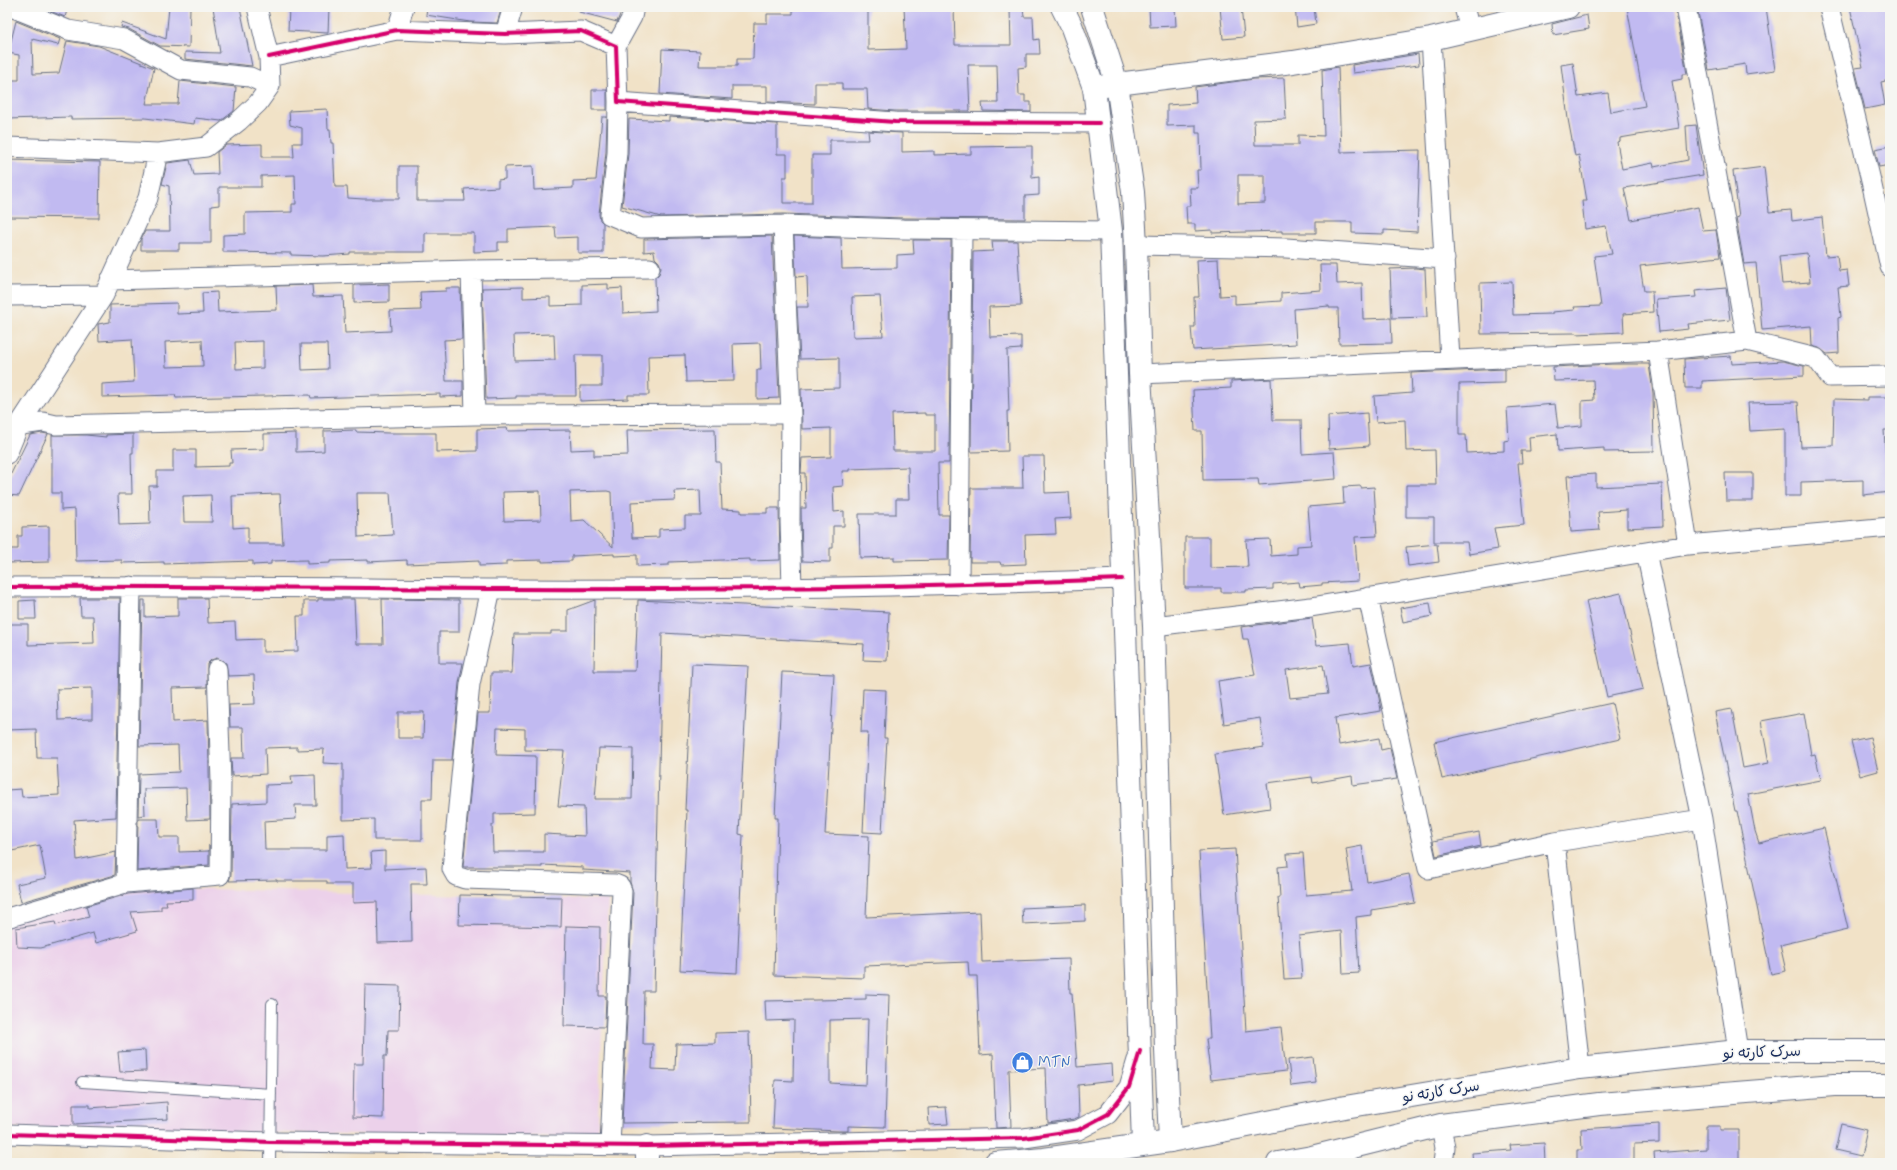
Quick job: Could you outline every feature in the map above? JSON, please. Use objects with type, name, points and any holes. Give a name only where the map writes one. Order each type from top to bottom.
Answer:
[{"type":"main road","points":[[1062,7],[1071,25],[1094,88],[1112,230],[1122,579],[1143,1144]]},
{"type":"main road","points":[[1092,7],[1117,84],[1133,192],[1140,374],[1154,626],[1170,1140]]},
{"type":"main road","points":[[1094,88],[1293,62],[1431,39],[1568,7]]},
{"type":"main road","points":[[1140,1051],[1166,1050]]},
{"type":"main road","name":"سرک کارته نو","points":[[995,1163],[1044,1159],[1170,1140],[1345,1107],[1580,1068],[1738,1050],[1890,1051]]},
{"type":"main road","points":[[1278,1163],[1309,1160],[1441,1126],[1599,1104],[1834,1085],[1890,1085]]},
{"type":"street","points":[[11,7],[68,30],[124,39],[181,70],[250,77],[270,86]]},
{"type":"street","points":[[7,147],[158,153],[206,147],[239,121],[258,103],[270,86],[269,57],[257,7]]},
{"type":"street","points":[[397,30],[404,7]]},
{"type":"street","points":[[504,34],[513,7]]},
{"type":"street","points":[[634,7],[632,17],[616,46],[618,102],[616,153],[610,215],[642,228],[783,226],[962,230],[1112,230]]},
{"type":"street","points":[[1464,7],[1470,30]]},
{"type":"street","points":[[1686,7],[1748,341]]},
{"type":"street","points":[[1829,7],[1871,181],[1890,268]]},
{"type":"street","points":[[269,57],[397,30],[504,34],[581,31],[616,46]]},
{"type":"street","points":[[1431,39],[1450,359]]},
{"type":"street","points":[[618,102],[895,122],[1099,123]]},
{"type":"street","points":[[7,454],[13,426],[107,287],[148,198],[158,153]]},
{"type":"street","points":[[783,226],[791,414],[790,522],[792,587]]},
{"type":"street","points":[[959,585],[962,230]]},
{"type":"street","points":[[1136,245],[1286,248],[1445,259]]},
{"type":"street","points":[[7,296],[107,287],[471,270],[650,268]]},
{"type":"street","points":[[471,270],[475,415]]},
{"type":"street","points":[[1140,374],[1450,359],[1658,351],[1748,341],[1816,358],[1830,377],[1890,376]]},
{"type":"street","points":[[1658,351],[1688,545]]},
{"type":"street","points":[[13,426],[43,422],[56,425],[475,415],[791,414]]},
{"type":"street","points":[[1154,626],[1311,607],[1688,545],[1890,527]]},
{"type":"street","points":[[1646,552],[1702,819],[1738,1050]]},
{"type":"street","points":[[7,587],[131,586],[491,589],[792,587],[959,585],[1122,579]]},
{"type":"street","points":[[126,883],[131,586]]},
{"type":"street","points":[[491,589],[470,684],[452,869],[456,876],[465,879],[615,884],[620,886],[622,891],[610,1146]]},
{"type":"street","points":[[1368,598],[1428,869],[1555,842],[1702,819]]},
{"type":"street","points":[[7,918],[126,883],[220,875],[221,782],[217,669]]},
{"type":"street","points":[[1555,842],[1580,1068]]},
{"type":"street","points":[[7,1134],[270,1142],[610,1146],[647,1154],[1024,1138],[1078,1130],[1108,1114],[1129,1087],[1140,1051]]},
{"type":"street","points":[[1441,1126],[1445,1148],[1443,1163]]},
{"type":"lane","points":[[270,1163],[272,1004]]},
{"type":"lane","points":[[82,1082],[271,1094]]},
{"type":"shaded area","points":[[136,887],[608,900],[597,1138],[7,1128],[7,919]]},
{"type":"building","points":[[40,7],[68,7],[65,17]]},
{"type":"building","points":[[169,7],[190,7],[189,47],[160,46],[129,29],[121,27],[122,23],[166,39]]},
{"type":"building","points":[[213,7],[240,7],[252,66],[185,59],[185,52],[220,53]]},
{"type":"building","points":[[289,7],[329,7],[328,33],[288,31]]},
{"type":"building","points":[[427,7],[502,7],[497,23],[470,22],[426,15]]},
{"type":"building","points":[[579,7],[623,7],[617,22],[579,12]]},
{"type":"building","points":[[793,7],[868,7],[868,50],[906,49],[904,7],[954,7],[955,45],[1011,45],[1010,9],[1023,8],[1024,17],[1033,17],[1034,40],[1039,39],[1040,54],[1026,54],[1026,67],[1018,68],[1019,95],[1025,95],[1025,102],[1031,102],[1031,112],[983,111],[982,103],[998,103],[997,65],[968,65],[970,111],[895,111],[868,109],[867,89],[842,89],[842,83],[815,83],[815,104],[767,102],[767,86],[732,86],[732,99],[660,94],[662,49],[700,51],[699,66],[737,66],[737,59],[753,59],[754,23],[767,23],[767,14],[793,14]]},
{"type":"building","points":[[1149,7],[1175,7],[1176,26],[1150,27]]},
{"type":"building","points":[[1220,7],[1241,7],[1244,37],[1223,39]]},
{"type":"building","points":[[1295,7],[1314,7],[1316,24],[1297,27]]},
{"type":"building","points":[[1627,7],[1675,7],[1687,74],[1682,74],[1682,79],[1672,81],[1679,128],[1620,138],[1620,141],[1617,142],[1622,169],[1653,163],[1654,167],[1688,160],[1686,126],[1696,125],[1703,175],[1624,188],[1631,220],[1698,207],[1703,231],[1716,230],[1720,257],[1640,266],[1644,291],[1652,291],[1653,312],[1623,314],[1624,332],[1576,334],[1481,334],[1480,283],[1512,282],[1513,315],[1552,314],[1552,312],[1575,310],[1574,307],[1601,306],[1594,256],[1612,254],[1606,226],[1585,229],[1582,201],[1587,201],[1579,155],[1575,156],[1568,119],[1561,65],[1573,63],[1578,97],[1608,93],[1611,112],[1645,106]]},
{"type":"building","points":[[1697,7],[1766,7],[1775,70],[1746,74],[1745,64],[1709,70]]},
{"type":"building","points":[[1850,7],[1890,7],[1890,80],[1881,82],[1885,105],[1865,109],[1855,68],[1863,67]]},
{"type":"building","points":[[1587,15],[1589,29],[1553,35],[1552,24]]},
{"type":"building","points":[[16,21],[60,39],[58,45],[32,39],[33,74],[59,73],[67,41],[99,46],[154,68],[146,104],[178,104],[180,81],[236,87],[234,111],[221,121],[195,118],[194,124],[145,118],[71,119],[71,117],[7,119],[7,80],[19,80],[19,55],[8,53]]},
{"type":"building","points":[[1418,54],[1419,65],[1353,73],[1352,65]]},
{"type":"building","points":[[1338,67],[1341,152],[1420,150],[1417,232],[1384,230],[1384,234],[1352,233],[1352,222],[1316,222],[1316,233],[1282,233],[1282,231],[1212,233],[1212,230],[1195,231],[1195,224],[1187,224],[1186,206],[1191,206],[1190,188],[1198,188],[1197,170],[1201,170],[1200,133],[1196,133],[1196,125],[1167,126],[1167,105],[1196,103],[1195,87],[1254,79],[1284,78],[1286,119],[1254,120],[1255,145],[1298,145],[1298,135],[1324,136],[1322,70]],"holes":[[[1238,175],[1265,175],[1265,203],[1238,204]]]},
{"type":"building","points":[[592,90],[607,90],[607,110],[592,110]]},
{"type":"building","points":[[327,109],[328,129],[330,129],[331,143],[333,143],[335,187],[347,187],[348,198],[399,199],[399,166],[417,166],[417,201],[465,201],[464,189],[498,187],[498,180],[505,179],[505,167],[533,166],[534,190],[573,188],[573,181],[596,180],[602,117],[607,117],[606,152],[599,214],[600,220],[603,223],[603,253],[578,253],[578,237],[556,238],[555,227],[508,229],[508,242],[498,242],[498,251],[474,252],[474,233],[425,233],[425,252],[350,252],[350,254],[323,256],[291,255],[291,253],[223,252],[223,235],[245,234],[245,213],[292,212],[292,204],[296,204],[295,175],[261,176],[261,187],[219,187],[219,205],[211,206],[211,243],[179,243],[179,250],[141,250],[141,239],[145,231],[170,231],[169,186],[162,184],[167,163],[190,160],[194,175],[218,174],[217,152],[226,145],[262,144],[262,157],[294,157],[293,143],[302,143],[302,128],[290,125],[289,111]]},
{"type":"building","points":[[669,117],[777,124],[777,154],[787,154],[787,177],[783,177],[783,203],[812,203],[812,155],[830,155],[830,140],[869,140],[868,131],[902,133],[902,152],[934,151],[934,155],[971,154],[971,147],[1032,146],[1032,178],[1039,177],[1039,195],[1025,196],[1025,219],[903,218],[783,214],[661,217],[622,206],[628,154],[629,119],[669,121]]},
{"type":"building","points":[[1890,146],[1890,165],[1879,167],[1875,149]]},
{"type":"building","points":[[7,160],[100,162],[99,218],[7,217]]},
{"type":"building","points":[[1764,167],[1769,212],[1791,210],[1792,221],[1822,217],[1826,256],[1837,255],[1839,271],[1847,270],[1849,286],[1838,287],[1841,317],[1838,318],[1839,353],[1827,354],[1819,348],[1812,346],[1811,326],[1762,330],[1756,263],[1744,264],[1736,218],[1739,217],[1733,171]],"holes":[[[1807,253],[1810,282],[1782,284],[1779,256]]]},
{"type":"building","points":[[772,236],[779,398],[757,399],[757,370],[761,370],[760,343],[733,344],[734,381],[686,382],[685,355],[648,356],[649,395],[628,395],[628,399],[580,401],[580,386],[602,386],[602,355],[575,355],[576,396],[516,396],[516,398],[486,399],[482,288],[523,287],[523,298],[550,297],[550,306],[582,305],[582,285],[608,284],[608,289],[622,288],[623,313],[656,311],[655,278],[659,274],[661,267],[655,258],[654,251],[644,252],[644,239]],"holes":[[[554,334],[555,360],[515,361],[514,335]]]},
{"type":"building","points":[[794,236],[841,238],[842,269],[897,268],[897,255],[914,254],[913,240],[951,240],[949,463],[938,463],[939,515],[949,515],[948,560],[894,561],[894,557],[860,558],[859,514],[896,514],[896,499],[909,499],[908,467],[849,469],[849,471],[842,471],[843,486],[833,487],[834,512],[844,511],[844,526],[833,526],[833,548],[830,548],[830,562],[802,561],[801,508],[806,508],[805,473],[801,473],[802,458],[831,457],[831,428],[802,429],[801,389],[839,388],[839,358],[800,359],[797,307],[808,307],[807,276],[796,277]],"holes":[[[880,296],[883,336],[853,337],[852,297]],[[925,413],[925,415],[935,415],[935,451],[893,451],[892,414]]]},
{"type":"building","points":[[992,241],[1017,241],[1021,306],[989,307],[990,337],[1021,336],[1021,349],[1007,350],[1009,411],[1007,411],[1008,451],[971,452],[973,252],[993,251]]},
{"type":"building","points":[[1218,259],[1220,296],[1235,295],[1235,304],[1281,301],[1281,293],[1321,290],[1320,265],[1336,265],[1337,284],[1362,283],[1363,319],[1391,318],[1392,343],[1339,344],[1338,308],[1329,308],[1329,306],[1294,309],[1296,344],[1193,350],[1191,327],[1195,327],[1194,297],[1199,297],[1197,260]]},
{"type":"building","points":[[1390,269],[1425,269],[1427,317],[1392,318]]},
{"type":"building","points":[[389,284],[389,302],[354,303],[354,285]]},
{"type":"building","points":[[312,285],[313,297],[343,296],[345,333],[391,331],[390,311],[421,310],[420,292],[446,291],[446,288],[460,288],[462,339],[444,340],[446,381],[463,381],[463,396],[440,397],[440,394],[311,398],[310,395],[176,398],[175,395],[102,397],[102,384],[134,382],[132,339],[99,341],[98,324],[110,322],[110,305],[177,303],[177,314],[203,313],[202,293],[217,292],[218,312],[277,310],[276,286]],"holes":[[[202,340],[203,366],[166,367],[165,342]],[[263,341],[263,368],[236,369],[235,342]],[[301,344],[327,344],[328,369],[302,370]]]},
{"type":"building","points":[[1726,288],[1730,320],[1688,324],[1689,329],[1659,332],[1656,300],[1696,297],[1695,291]]},
{"type":"building","points":[[1731,356],[1732,364],[1783,361],[1804,366],[1804,376],[1702,381],[1702,388],[1685,388],[1684,359]]},
{"type":"building","points":[[1649,364],[1653,393],[1654,451],[1604,452],[1604,448],[1558,451],[1557,434],[1529,437],[1530,451],[1521,451],[1522,463],[1518,463],[1524,525],[1494,528],[1498,549],[1469,554],[1467,542],[1434,542],[1434,517],[1406,517],[1406,485],[1436,485],[1435,450],[1406,451],[1405,420],[1376,422],[1374,396],[1412,393],[1411,373],[1505,369],[1505,383],[1459,384],[1459,435],[1466,435],[1467,453],[1504,451],[1504,441],[1509,440],[1507,408],[1555,404],[1558,428],[1582,426],[1582,401],[1594,400],[1593,380],[1554,381],[1553,367]]},
{"type":"building","points":[[1271,379],[1273,420],[1301,420],[1302,454],[1334,452],[1336,479],[1259,485],[1258,479],[1203,480],[1202,431],[1195,431],[1193,390],[1231,388],[1231,381]]},
{"type":"building","points":[[1867,397],[1890,397],[1890,430],[1884,430],[1886,462],[1890,462],[1890,492],[1863,495],[1863,480],[1801,482],[1801,496],[1785,496],[1785,429],[1750,431],[1748,403],[1798,402],[1801,447],[1833,446],[1834,399],[1867,400]]},
{"type":"building","points":[[1367,413],[1369,446],[1329,449],[1328,416]]},
{"type":"building","points":[[507,428],[508,431],[570,430],[571,450],[594,449],[594,456],[628,455],[627,430],[715,429],[716,462],[720,462],[722,509],[741,510],[741,513],[767,513],[767,508],[779,508],[780,560],[750,561],[750,559],[669,562],[669,565],[637,566],[637,555],[614,556],[614,554],[572,556],[572,561],[506,561],[506,565],[479,566],[479,561],[407,564],[407,560],[368,562],[368,560],[330,561],[330,563],[307,564],[307,560],[271,561],[271,564],[253,565],[253,561],[164,564],[164,562],[122,563],[122,560],[76,561],[75,509],[61,510],[61,493],[52,493],[52,435],[86,435],[106,437],[106,435],[133,434],[133,453],[131,453],[132,494],[118,494],[119,525],[150,524],[149,486],[157,486],[157,471],[173,471],[173,450],[196,450],[196,467],[229,466],[229,463],[232,463],[231,450],[264,449],[264,434],[296,433],[296,452],[324,451],[324,431],[356,430],[356,432],[436,433],[436,452],[477,451],[477,429]],"holes":[[[700,490],[701,516],[685,516],[685,528],[659,529],[659,537],[632,538],[631,502],[675,500],[674,491]],[[540,491],[541,520],[504,521],[503,492]],[[570,492],[611,492],[613,547],[584,520],[571,521]],[[357,493],[390,493],[393,535],[358,537]],[[280,494],[283,544],[248,544],[248,527],[233,528],[232,496]],[[211,495],[212,522],[184,522],[183,496]]]},
{"type":"building","points":[[42,433],[48,434],[19,496],[7,495],[7,482],[30,435]]},
{"type":"building","points":[[1022,456],[1044,456],[1045,493],[1069,492],[1071,518],[1055,519],[1056,534],[1025,535],[1026,564],[1001,565],[1000,562],[970,562],[971,488],[1023,488]]},
{"type":"building","points":[[1725,473],[1753,473],[1753,501],[1726,501]]},
{"type":"building","points":[[1596,474],[1596,487],[1662,484],[1663,526],[1627,528],[1627,510],[1598,512],[1600,530],[1571,532],[1567,476]]},
{"type":"building","points":[[1361,486],[1361,488],[1374,487],[1377,536],[1355,537],[1358,581],[1322,583],[1322,585],[1300,587],[1299,582],[1273,584],[1273,589],[1246,590],[1246,592],[1221,592],[1221,588],[1185,588],[1185,537],[1210,537],[1210,568],[1248,567],[1246,540],[1270,539],[1271,556],[1297,554],[1297,546],[1311,545],[1308,507],[1344,504],[1343,487]]},
{"type":"building","points":[[49,526],[49,562],[7,563],[7,549],[18,549],[18,536],[22,536],[22,527]]},
{"type":"building","points":[[1437,544],[1439,562],[1408,566],[1406,547]]},
{"type":"building","points":[[1621,593],[1643,689],[1607,697],[1586,601]]},
{"type":"building","points":[[80,598],[120,598],[116,817],[74,820],[77,860],[116,852],[115,875],[21,902],[17,884],[46,878],[40,845],[7,852],[7,790],[21,789],[22,797],[59,795],[57,758],[37,758],[36,729],[7,730],[7,624],[28,624],[28,645],[94,643],[93,616],[81,616]],"holes":[[[92,688],[92,719],[58,720],[57,689]]]},
{"type":"building","points":[[178,598],[207,598],[208,623],[235,622],[236,640],[263,639],[263,652],[298,651],[297,616],[304,616],[304,601],[318,601],[318,599],[354,599],[356,644],[383,644],[382,599],[459,600],[459,632],[439,632],[439,663],[463,663],[459,683],[452,760],[433,760],[432,799],[422,799],[422,840],[374,840],[374,819],[343,820],[343,764],[323,763],[324,749],[297,750],[297,747],[265,748],[266,774],[232,776],[231,758],[244,758],[243,727],[230,727],[229,705],[255,704],[254,675],[228,676],[226,663],[217,658],[211,660],[207,664],[207,687],[172,688],[173,722],[208,720],[210,819],[187,820],[186,788],[144,789],[145,815],[138,816],[139,774],[179,772],[178,745],[139,746],[142,600],[145,600],[145,617],[178,616]],"holes":[[[398,712],[424,712],[423,738],[398,738]]]},
{"type":"building","points":[[35,600],[36,619],[19,619],[19,601]]},
{"type":"building","points":[[595,600],[594,671],[635,671],[638,600],[889,612],[887,661],[863,660],[864,644],[662,633],[654,991],[644,991],[643,1044],[653,1044],[652,1069],[675,1070],[676,1044],[715,1043],[715,1033],[749,1032],[751,1122],[622,1123],[633,892],[630,882],[630,873],[583,870],[583,867],[542,865],[542,867],[463,867],[478,713],[490,713],[491,673],[512,673],[514,634],[551,634],[551,631],[568,631],[568,610]],"holes":[[[497,728],[525,729],[525,750],[564,751],[558,806],[584,807],[585,836],[544,834],[544,852],[493,852],[492,825],[494,825],[494,814],[535,813],[536,756],[496,755]],[[599,748],[633,749],[632,799],[595,799]]]},
{"type":"building","points":[[1430,603],[1432,616],[1403,622],[1400,608]]},
{"type":"building","points":[[1312,618],[1316,646],[1350,643],[1353,666],[1371,663],[1381,711],[1335,718],[1339,745],[1379,738],[1381,750],[1390,748],[1397,779],[1353,785],[1352,776],[1313,783],[1312,777],[1267,783],[1270,808],[1224,815],[1215,754],[1264,747],[1260,718],[1224,724],[1218,681],[1255,675],[1248,639],[1243,639],[1241,627]],"holes":[[[1323,665],[1328,694],[1290,698],[1286,670]]]},
{"type":"building","points":[[692,664],[748,666],[739,834],[743,835],[737,973],[680,970],[687,810],[685,810]]},
{"type":"building","points":[[782,672],[834,674],[825,834],[869,836],[866,917],[980,912],[982,962],[1069,959],[1070,993],[1072,993],[1077,1067],[1112,1064],[1113,1081],[1078,1085],[1079,1117],[1048,1123],[1046,1068],[1009,1070],[1011,1127],[996,1128],[993,1054],[980,1055],[977,976],[969,976],[968,962],[864,966],[864,978],[774,975],[778,818],[775,818]]},
{"type":"building","points":[[863,689],[886,690],[884,738],[887,738],[882,833],[863,832],[868,732],[861,732]]},
{"type":"building","points":[[1612,703],[1620,739],[1442,779],[1434,742]]},
{"type":"building","points":[[1732,709],[1743,768],[1769,763],[1761,721],[1804,713],[1811,755],[1815,754],[1821,780],[1748,794],[1755,831],[1759,843],[1824,828],[1848,929],[1780,945],[1786,971],[1771,974],[1715,712]]},
{"type":"building","points":[[1870,737],[1878,771],[1860,776],[1851,741]]},
{"type":"building","points":[[315,775],[316,805],[295,805],[296,819],[264,821],[265,850],[327,850],[327,835],[344,834],[345,869],[372,868],[371,852],[385,851],[385,869],[426,867],[427,884],[411,884],[412,942],[378,943],[377,902],[353,903],[353,884],[327,884],[327,881],[229,881],[231,875],[232,804],[266,802],[266,785],[292,784],[291,776]]},
{"type":"building","points":[[138,819],[158,819],[159,837],[179,837],[179,852],[209,851],[209,865],[137,871]]},
{"type":"building","points":[[1479,832],[1481,846],[1436,856],[1433,841]]},
{"type":"building","points":[[1362,846],[1367,882],[1409,874],[1415,903],[1371,910],[1371,915],[1356,917],[1359,973],[1343,974],[1341,931],[1299,936],[1302,978],[1284,979],[1278,897],[1280,897],[1278,867],[1288,866],[1287,854],[1303,853],[1306,895],[1352,891],[1346,849]]},
{"type":"building","points":[[1235,849],[1246,1031],[1281,1027],[1286,1071],[1211,1080],[1206,1039],[1210,1039],[1199,851]]},
{"type":"building","points":[[193,888],[193,900],[166,901],[167,906],[161,906],[161,910],[131,912],[137,931],[96,943],[93,933],[41,948],[17,947],[16,928],[55,922],[56,925],[89,917],[86,906],[128,894]]},
{"type":"building","points":[[460,895],[562,897],[561,927],[459,925]]},
{"type":"building","points":[[1085,905],[1085,921],[1023,924],[1022,908]]},
{"type":"building","points":[[566,926],[600,927],[599,996],[606,996],[605,1027],[564,1026]]},
{"type":"building","points":[[365,985],[400,986],[399,1030],[388,1030],[387,1056],[384,1056],[383,1118],[353,1117],[354,1064],[363,1064]]},
{"type":"building","points":[[866,994],[889,995],[885,1127],[848,1126],[848,1131],[773,1128],[775,1080],[793,1081],[794,1020],[766,1021],[765,1001],[866,999]],"holes":[[[868,1019],[866,1085],[830,1083],[830,1020]]]},
{"type":"building","points":[[145,1050],[146,1071],[120,1072],[118,1052]]},
{"type":"building","points":[[1313,1057],[1316,1083],[1291,1086],[1288,1060]]},
{"type":"building","points":[[167,1102],[168,1119],[73,1124],[73,1105],[90,1105],[90,1108]]},
{"type":"building","points":[[946,1107],[948,1124],[929,1125],[928,1108]]},
{"type":"building","points":[[1659,1124],[1659,1143],[1634,1144],[1634,1163],[1577,1163],[1577,1150],[1582,1150],[1581,1129]]},
{"type":"building","points":[[1841,1124],[1867,1130],[1861,1156],[1835,1150]]},
{"type":"building","points":[[1706,1126],[1720,1126],[1720,1130],[1739,1130],[1739,1163],[1655,1163],[1654,1153],[1706,1149]]},
{"type":"building","points":[[1544,1143],[1545,1162],[1473,1163],[1472,1153],[1511,1150],[1510,1145]]},
{"type":"cycle path","points":[[269,57],[397,30],[505,34],[581,31],[616,46],[618,102],[895,122],[1099,123]]},
{"type":"cycle path","points":[[7,587],[647,589],[885,586],[1122,579]]},
{"type":"cycle path","points":[[7,1134],[270,1142],[647,1146],[1024,1138],[1078,1130],[1108,1114],[1129,1087],[1140,1051]]},
{"type":"place","name":"MTN","points":[[1023,1062]]}]
